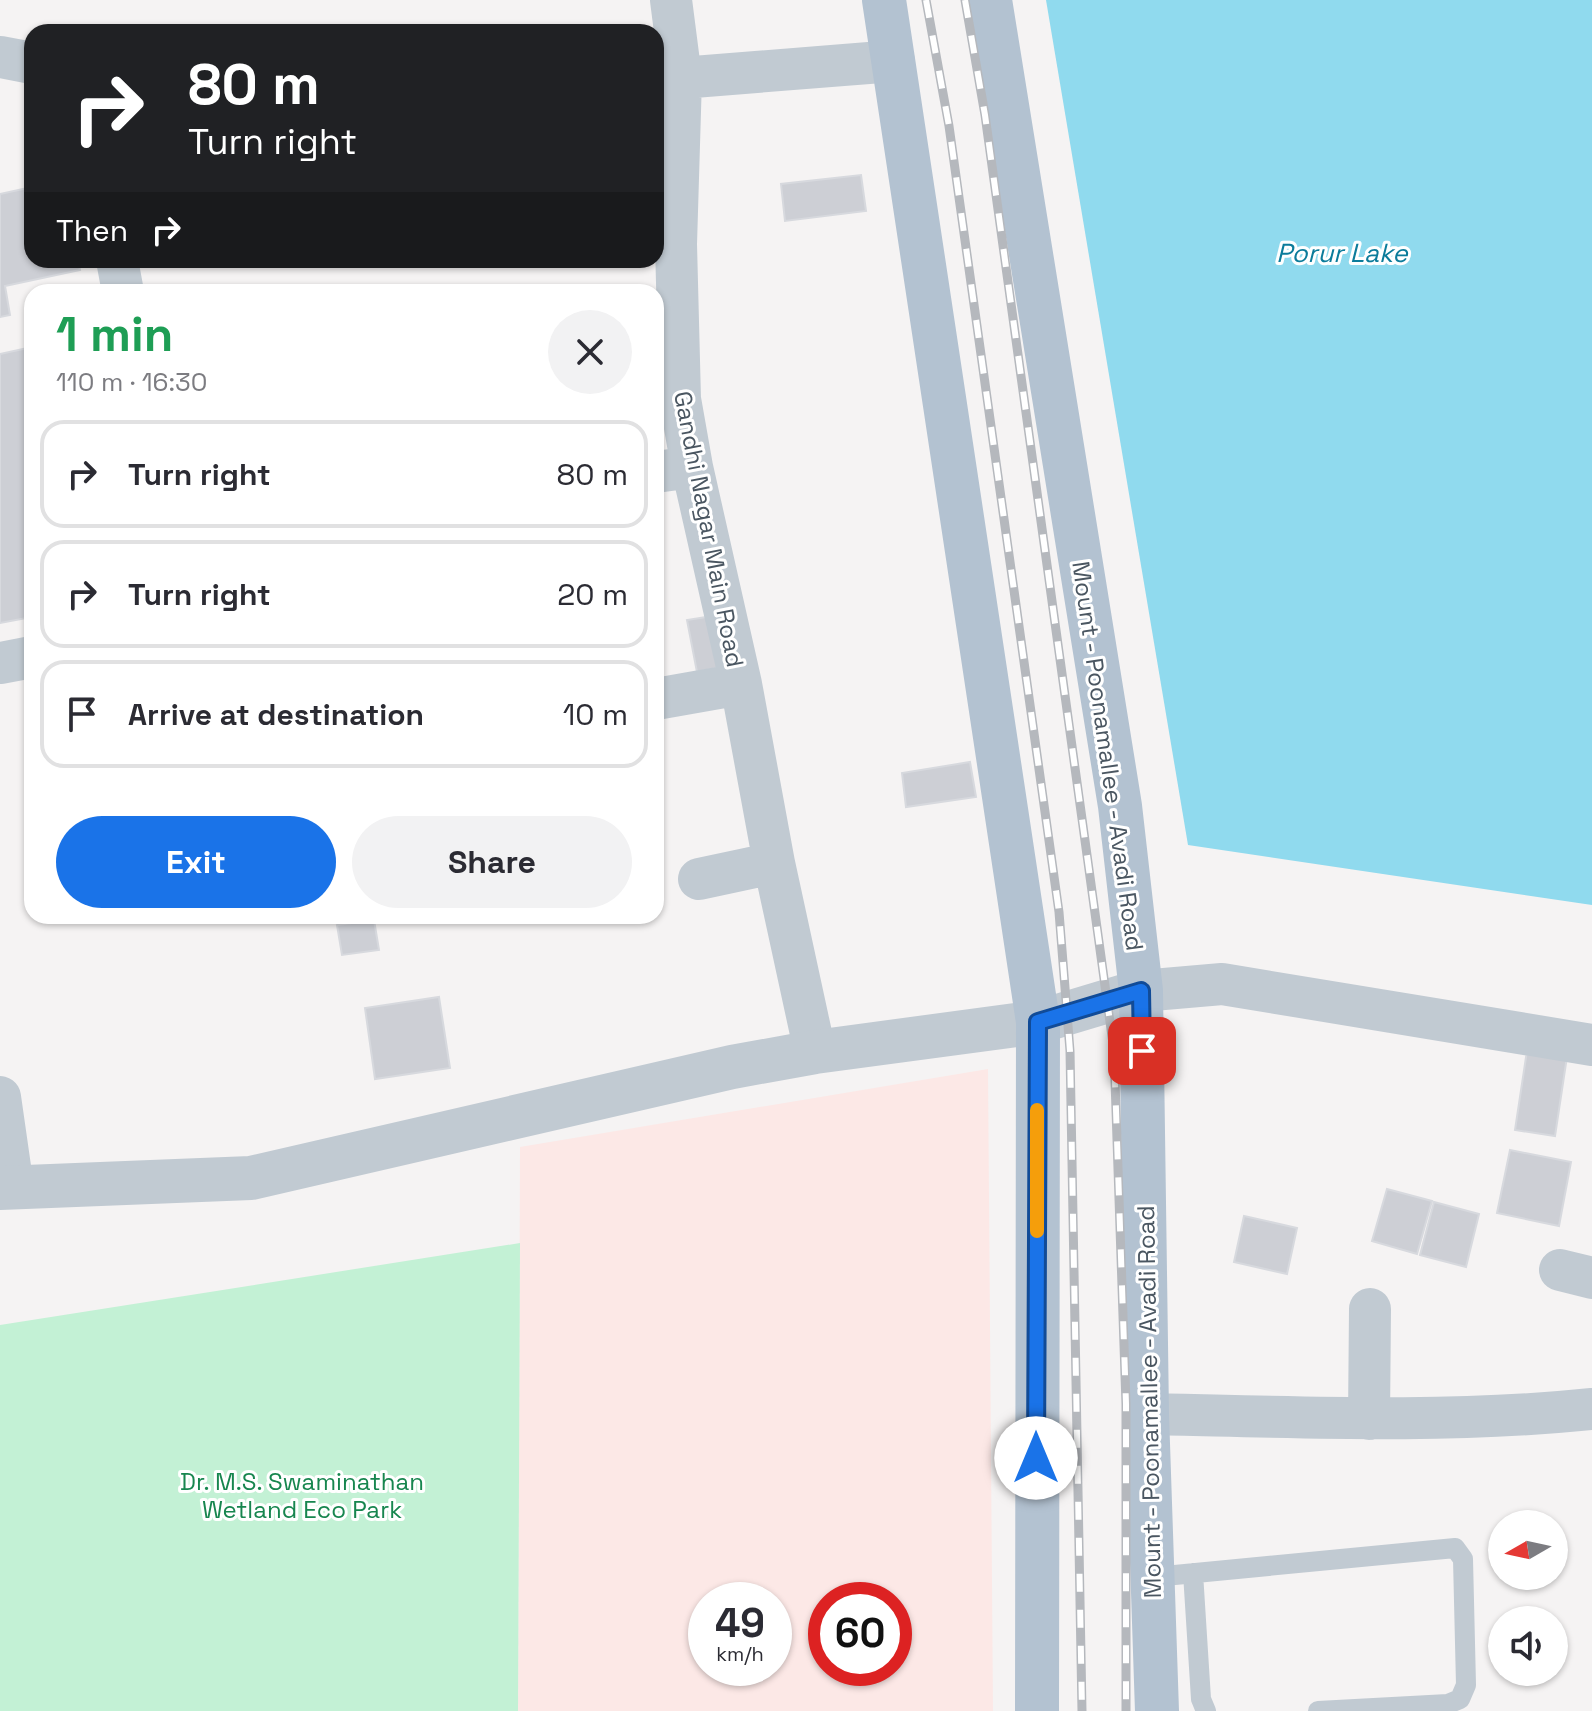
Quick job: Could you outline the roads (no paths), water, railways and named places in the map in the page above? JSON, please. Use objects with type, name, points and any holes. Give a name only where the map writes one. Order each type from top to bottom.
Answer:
[{"type":"main road","points":[[884,0],[1038,1022],[1037,1711]]},
{"type":"main road","name":"Mount - Poonamallee - Avadi Road","points":[[990,0],[1120,806],[1141,991],[1147,1414],[1174,1575],[1157,1711]]},
{"type":"street","name":"Gandhi Nagar Main Road","points":[[671,0],[681,78],[676,244],[680,399],[674,469],[741,684],[774,863],[815,1052]]},
{"type":"street","points":[[0,57],[24,62]]},
{"type":"street","points":[[681,78],[894,61]]},
{"type":"street","points":[[0,663],[24,658]]},
{"type":"street","points":[[664,698],[741,684]]},
{"type":"street","points":[[699,879],[774,863]]},
{"type":"street","points":[[0,1097],[6,1188],[251,1178],[732,1067],[815,1052],[1038,1022],[1141,991],[1222,984],[1592,1045]]},
{"type":"street","points":[[1369,1419],[1370,1309]]},
{"type":"street","points":[[1147,1414],[1369,1419],[1535,1415],[1592,1409]]},
{"type":"lane","points":[[1206,1711],[1174,1575],[1455,1548],[1463,1559],[1466,1685],[1460,1699],[1448,1704],[1318,1711]]},
{"type":"water","name":"Porur Lake","points":[[1046,0],[1592,0],[1592,905],[1188,845]]},
{"type":"railway","points":[[926,0],[949,126],[1059,912],[1070,1051],[1082,1711]]},
{"type":"railway","points":[[965,0],[985,115],[1114,1051],[1126,1404],[1126,1711]]},
{"type":"park label","name":"Dr. M.S. Swaminathan Wetland Eco Park","points":[[302,1495]]}]
